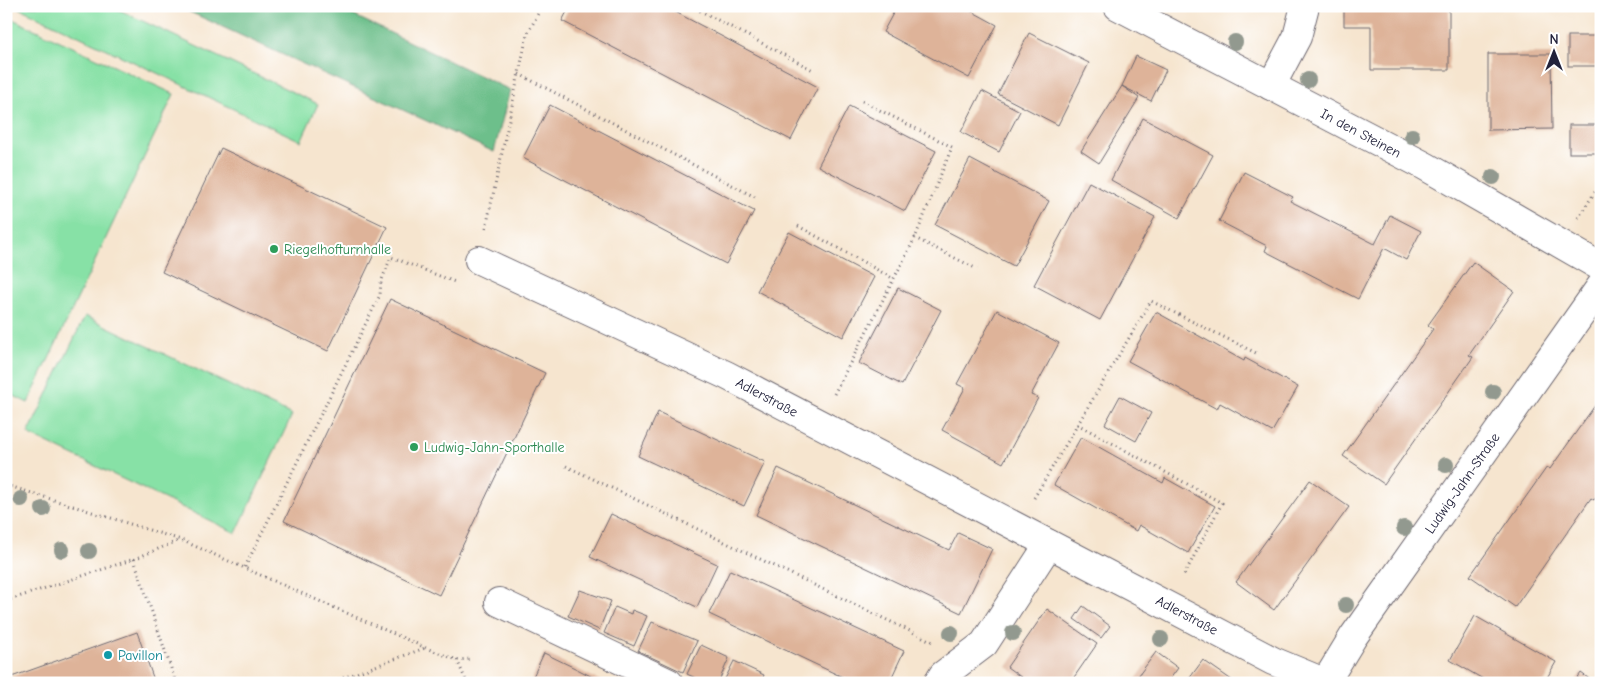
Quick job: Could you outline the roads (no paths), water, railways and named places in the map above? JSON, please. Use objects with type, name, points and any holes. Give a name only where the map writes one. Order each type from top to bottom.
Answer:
[{"type":"street","name":"In den Steinen","points":[[1118,6],[1425,166],[1601,267]]},
{"type":"street","points":[[1271,86],[1297,37],[1305,6]]},
{"type":"street","name":"Adlerstraße","points":[[479,260],[726,375],[1273,661],[1325,683]]},
{"type":"street","name":"Ludwig-Jahn-Straße","points":[[1325,683],[1353,637],[1601,286]]},
{"type":"street","points":[[938,683],[944,675],[984,644],[1049,544]]},
{"type":"street","points":[[499,602],[669,683]]},
{"type":"place","name":"Riegelhofturnhalle","points":[[274,249]]},
{"type":"place","name":"Ludwig-Jahn-Sporthalle","points":[[414,447]]},
{"type":"place","name":"Pavillon","points":[[108,655]]}]
